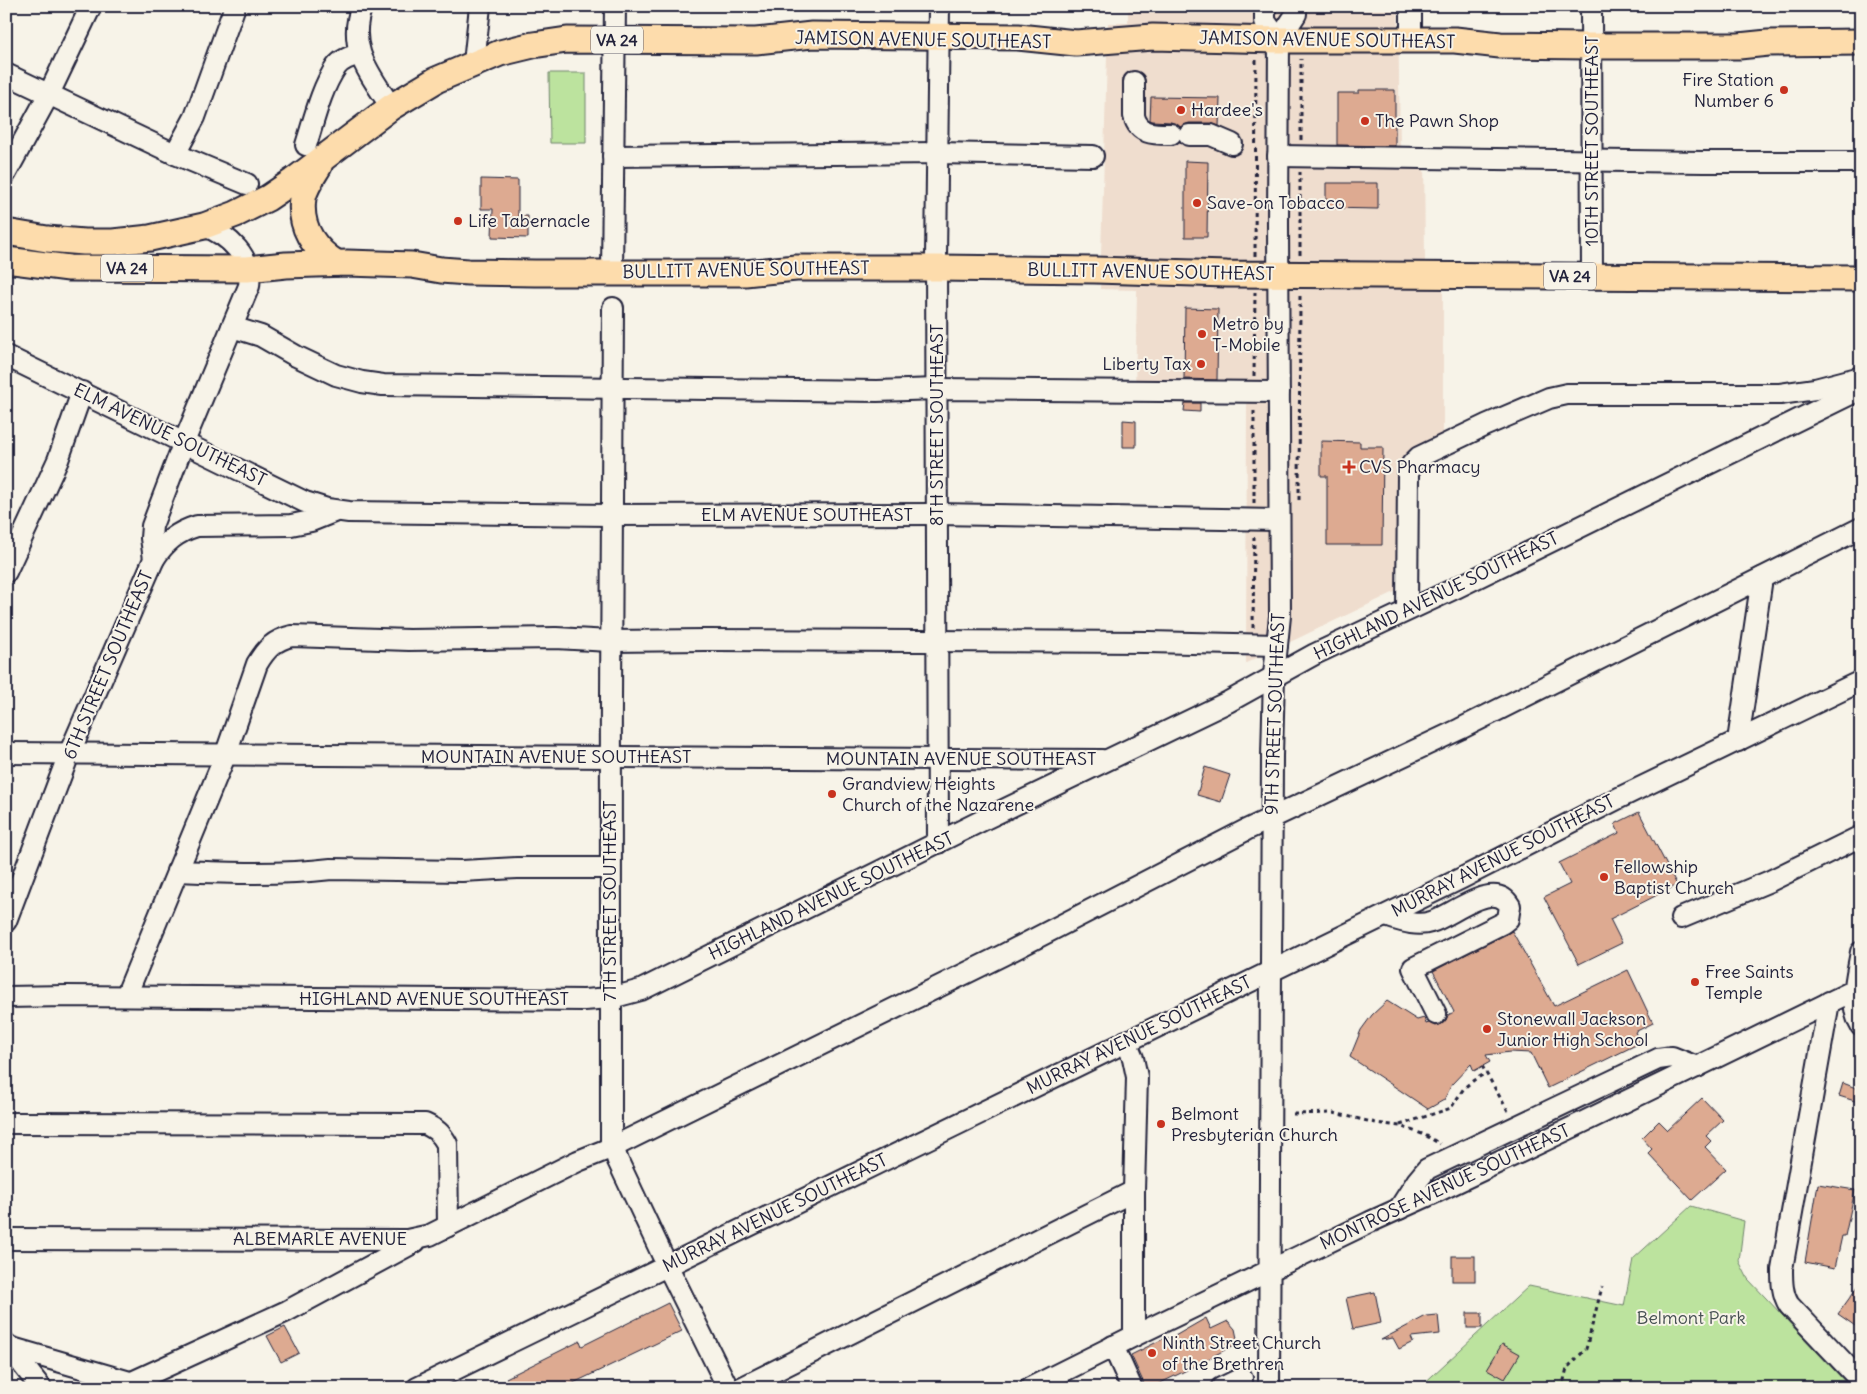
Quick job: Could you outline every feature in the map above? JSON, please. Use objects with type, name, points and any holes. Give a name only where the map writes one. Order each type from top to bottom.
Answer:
[{"type":"main road","name":"JAMISON AVENUE SOUTHEAST","points":[[6,232],[47,239],[113,242],[150,238],[204,226],[236,214],[268,198],[315,151],[436,80],[500,53],[533,45],[567,40],[756,41],[812,35],[1018,37],[1076,43],[1153,37],[1279,40],[1411,39],[1455,40],[1500,45],[1590,46],[1739,46],[1777,43],[1861,42]]},
{"type":"main road","points":[[315,151],[303,197],[306,228],[318,250],[336,263]]},
{"type":"main road","name":"VA 24","points":[[6,260],[70,268],[247,269]]},
{"type":"main road","name":"BULLITT AVENUE SOUTHEAST","points":[[247,269],[336,263],[412,265],[441,270],[536,274],[612,272],[745,273],[796,268],[936,268],[1278,274],[1861,278]]},
{"type":"main road","name":"BULLITT AVENUE SOUTHEAST","points":[[247,269],[269,274],[403,276],[441,270]]},
{"type":"street","points":[[6,173],[49,94],[91,6]]},
{"type":"street","points":[[175,154],[195,117],[235,6]]},
{"type":"street","points":[[362,6],[357,18],[356,33],[360,54],[391,107]]},
{"type":"street","points":[[474,63],[480,6]]},
{"type":"street","points":[[612,272],[615,6]]},
{"type":"street","name":"8TH STREET SOUTHEAST","points":[[938,843],[936,268],[939,6]]},
{"type":"street","points":[[1265,6],[1265,21],[1279,40],[1296,14],[1296,6]]},
{"type":"street","points":[[1411,6],[1411,39]]},
{"type":"street","name":"10TH STREET SOUTHEAST","points":[[1591,6],[1592,276]]},
{"type":"street","name":"9TH STREET SOUTHEAST","points":[[1269,1388],[1272,970],[1271,819],[1274,676],[1280,616],[1279,40]]},
{"type":"street","points":[[315,151],[325,90],[336,68],[344,60],[360,54]]},
{"type":"street","points":[[6,74],[175,154],[247,184]]},
{"type":"street","points":[[1134,82],[1135,122],[1145,132],[1153,134],[1211,135],[1232,144]]},
{"type":"street","points":[[614,156],[938,153],[1093,156]]},
{"type":"street","points":[[1278,156],[1592,161],[1861,162]]},
{"type":"street","points":[[204,226],[228,238],[238,249],[247,269]]},
{"type":"street","name":"6TH STREET SOUTHEAST","points":[[6,921],[69,754],[154,559],[151,538],[152,526],[184,442],[249,286],[247,269]]},
{"type":"street","name":"7TH STREET SOUTHEAST","points":[[613,308],[609,757],[613,1147],[667,1265],[728,1388]]},
{"type":"street","points":[[232,327],[261,336],[296,356],[336,375],[382,385],[1279,392]]},
{"type":"street","name":"ELM AVENUE SOUTHEAST","points":[[6,356],[305,502],[336,511],[610,515],[937,514],[1279,520]]},
{"type":"street","points":[[1407,610],[1408,474],[1412,464],[1419,457],[1549,398],[1567,394],[1780,394],[1814,389],[1861,377]]},
{"type":"street","name":"HIGHLAND AVENUE SOUTHEAST","points":[[6,997],[126,996],[584,1000],[611,998],[642,990],[1106,760],[1228,702],[1316,654],[1456,588],[1861,389]]},
{"type":"street","points":[[6,572],[58,460],[82,392]]},
{"type":"street","name":"ELM AVENUE SOUTHEAST","points":[[154,559],[173,536],[197,526],[291,525],[311,521],[336,511]]},
{"type":"street","name":"ALBEMARLE AVENUE","points":[[6,1239],[407,1240],[423,1238],[1004,955],[1246,830],[1460,729],[1861,528]]},
{"type":"street","points":[[1738,742],[1762,578]]},
{"type":"street","points":[[126,996],[225,756],[257,664],[262,654],[272,644],[282,638],[292,636],[409,640],[556,638],[610,641],[1149,642],[1277,645]]},
{"type":"street","name":"MURRAY AVENUE SOUTHEAST","points":[[417,1388],[1385,916],[1619,798],[1861,681]]},
{"type":"street","name":"MOUNTAIN AVENUE SOUTHEAST","points":[[6,753],[225,756],[1106,760]]},
{"type":"street","points":[[1681,918],[1770,881],[1861,836]]},
{"type":"street","points":[[177,871],[314,871],[331,869],[462,871],[516,868],[610,868]]},
{"type":"street","points":[[1385,916],[1418,924],[1431,922],[1488,895],[1502,896],[1510,906],[1508,919],[1503,923],[1413,968],[1436,1014]]},
{"type":"street","points":[[1861,952],[1858,988],[1853,1005],[1861,1026]]},
{"type":"street","name":"MONTROSE AVENUE SOUTHEAST","points":[[1030,1388],[1113,1346],[1573,1127],[1858,988]]},
{"type":"street","points":[[1829,1002],[1782,1268],[1782,1283],[1789,1305],[1861,1381]]},
{"type":"street","points":[[1126,1042],[1133,1058],[1137,1077],[1134,1191],[1134,1336]]},
{"type":"street","points":[[6,1123],[425,1124],[442,1134],[446,1144],[448,1226]]},
{"type":"street","points":[[741,1388],[1134,1191]]},
{"type":"street","points":[[8,1345],[134,1386],[287,1311],[423,1238]]},
{"type":"street","points":[[8,1345],[41,1388]]},
{"type":"street","points":[[1113,1346],[1132,1388]]},
{"type":"street","points":[[1221,1388],[1242,1378],[1242,1388]]},
{"type":"path","points":[[1253,645],[1254,392],[1300,156],[1279,40]]},
{"type":"path","points":[[1279,40],[1278,274],[1299,506]]},
{"type":"path","points":[[1482,1066],[1509,1112]]},
{"type":"path","points":[[1400,1126],[1450,1108],[1464,1088],[1486,1073]]},
{"type":"path","points":[[1293,1114],[1334,1114],[1400,1126],[1425,1134],[1443,1147]]},
{"type":"path","points":[[1569,1388],[1564,1380],[1567,1368],[1586,1350],[1602,1287]]},
{"type":"shaded area","points":[[1128,6],[1398,6],[1400,152],[1424,153],[1425,261],[1443,262],[1443,439],[1416,453],[1403,588],[1246,663],[1247,399],[1135,396],[1137,290],[1100,289],[1108,23],[1128,23]]},
{"type":"green space","points":[[549,73],[586,73],[586,143],[550,143]]},
{"type":"green space","name":"Belmont Park","points":[[1691,1206],[1744,1221],[1739,1261],[1748,1279],[1851,1388],[1419,1388],[1529,1286],[1624,1306],[1633,1259]]},
{"type":"building","points":[[1359,90],[1395,90],[1395,146],[1337,145],[1337,93],[1359,93]]},
{"type":"building","points":[[1151,97],[1220,98],[1219,126],[1211,123],[1189,123],[1180,127],[1171,122],[1152,121],[1150,120]]},
{"type":"building","points":[[1185,161],[1208,162],[1207,237],[1185,237]]},
{"type":"building","points":[[481,179],[518,180],[518,216],[528,216],[528,238],[492,237],[493,209],[481,209]]},
{"type":"building","points":[[1326,183],[1378,183],[1378,209],[1326,208]]},
{"type":"building","points":[[1185,308],[1218,309],[1217,380],[1184,379]]},
{"type":"building","points":[[1185,403],[1200,403],[1200,412],[1184,411]]},
{"type":"building","points":[[1123,420],[1136,421],[1136,447],[1123,447]]},
{"type":"building","points":[[1321,441],[1360,442],[1360,447],[1383,447],[1382,545],[1327,545],[1327,476],[1321,476]]},
{"type":"building","points":[[1205,767],[1230,775],[1221,802],[1197,795]]},
{"type":"building","points":[[1639,812],[1677,885],[1610,919],[1622,943],[1579,964],[1544,897],[1570,884],[1559,863],[1619,833],[1615,824]]},
{"type":"building","points":[[1512,931],[1554,1006],[1628,970],[1653,1023],[1635,1032],[1640,1043],[1548,1088],[1531,1053],[1510,1052],[1486,1055],[1490,1062],[1474,1071],[1471,1064],[1452,1084],[1444,1100],[1428,1109],[1350,1057],[1361,1030],[1372,1015],[1387,1001],[1417,1020],[1424,1018],[1426,1024],[1429,1023],[1436,1026],[1442,1024],[1448,1015],[1454,1012],[1433,971]]},
{"type":"building","points":[[1843,1083],[1861,1090],[1861,1103],[1839,1096]]},
{"type":"building","points":[[1702,1098],[1723,1120],[1706,1136],[1711,1141],[1705,1147],[1726,1169],[1692,1200],[1648,1153],[1652,1149],[1642,1138],[1659,1121],[1668,1130]]},
{"type":"building","points":[[1818,1184],[1855,1190],[1845,1236],[1842,1236],[1835,1268],[1805,1262]]},
{"type":"building","points":[[1452,1256],[1475,1256],[1475,1281],[1452,1281]]},
{"type":"building","points":[[1861,1282],[1861,1330],[1838,1314]]},
{"type":"building","points":[[1375,1292],[1381,1323],[1353,1329],[1346,1298]]},
{"type":"building","points":[[668,1303],[682,1331],[563,1388],[511,1388],[506,1378],[580,1341],[582,1346]]},
{"type":"building","points":[[1467,1313],[1482,1313],[1482,1328],[1467,1328]]},
{"type":"building","points":[[1438,1315],[1440,1334],[1411,1337],[1413,1342],[1399,1349],[1393,1338],[1381,1340],[1426,1316]]},
{"type":"building","points":[[1206,1318],[1211,1329],[1228,1321],[1235,1329],[1238,1343],[1181,1373],[1150,1388],[1146,1388],[1131,1355],[1167,1337],[1168,1340]]},
{"type":"building","points":[[285,1327],[299,1353],[281,1362],[267,1336]]},
{"type":"building","points":[[1502,1344],[1520,1354],[1505,1379],[1487,1369]]},
{"type":"place","name":"Fire Station Number 6","points":[[1784,90]]},
{"type":"place","name":"Hardee's","points":[[1181,110]]},
{"type":"place","name":"The Pawn Shop","points":[[1365,121]]},
{"type":"place","name":"Save-on Tobacco","points":[[1197,203]]},
{"type":"place","name":"Life Tabernacle","points":[[458,221]]},
{"type":"place","name":"Metro by T-Mobile","points":[[1202,334]]},
{"type":"place","name":"Liberty Tax","points":[[1201,364]]},
{"type":"place","name":"CVS Pharmacy","points":[[1349,467]]},
{"type":"place","name":"Grandview Heights Church of the Nazarene","points":[[832,794]]},
{"type":"place","name":"Fellowship Baptist Church","points":[[1604,877]]},
{"type":"place","name":"Free Saints Temple","points":[[1695,982]]},
{"type":"place","name":"Stonewall Jackson Junior High School","points":[[1487,1029]]},
{"type":"place","name":"Belmont Presbyterian Church","points":[[1161,1124]]},
{"type":"place","name":"Ninth Street Church of the Brethren","points":[[1152,1353]]}]
